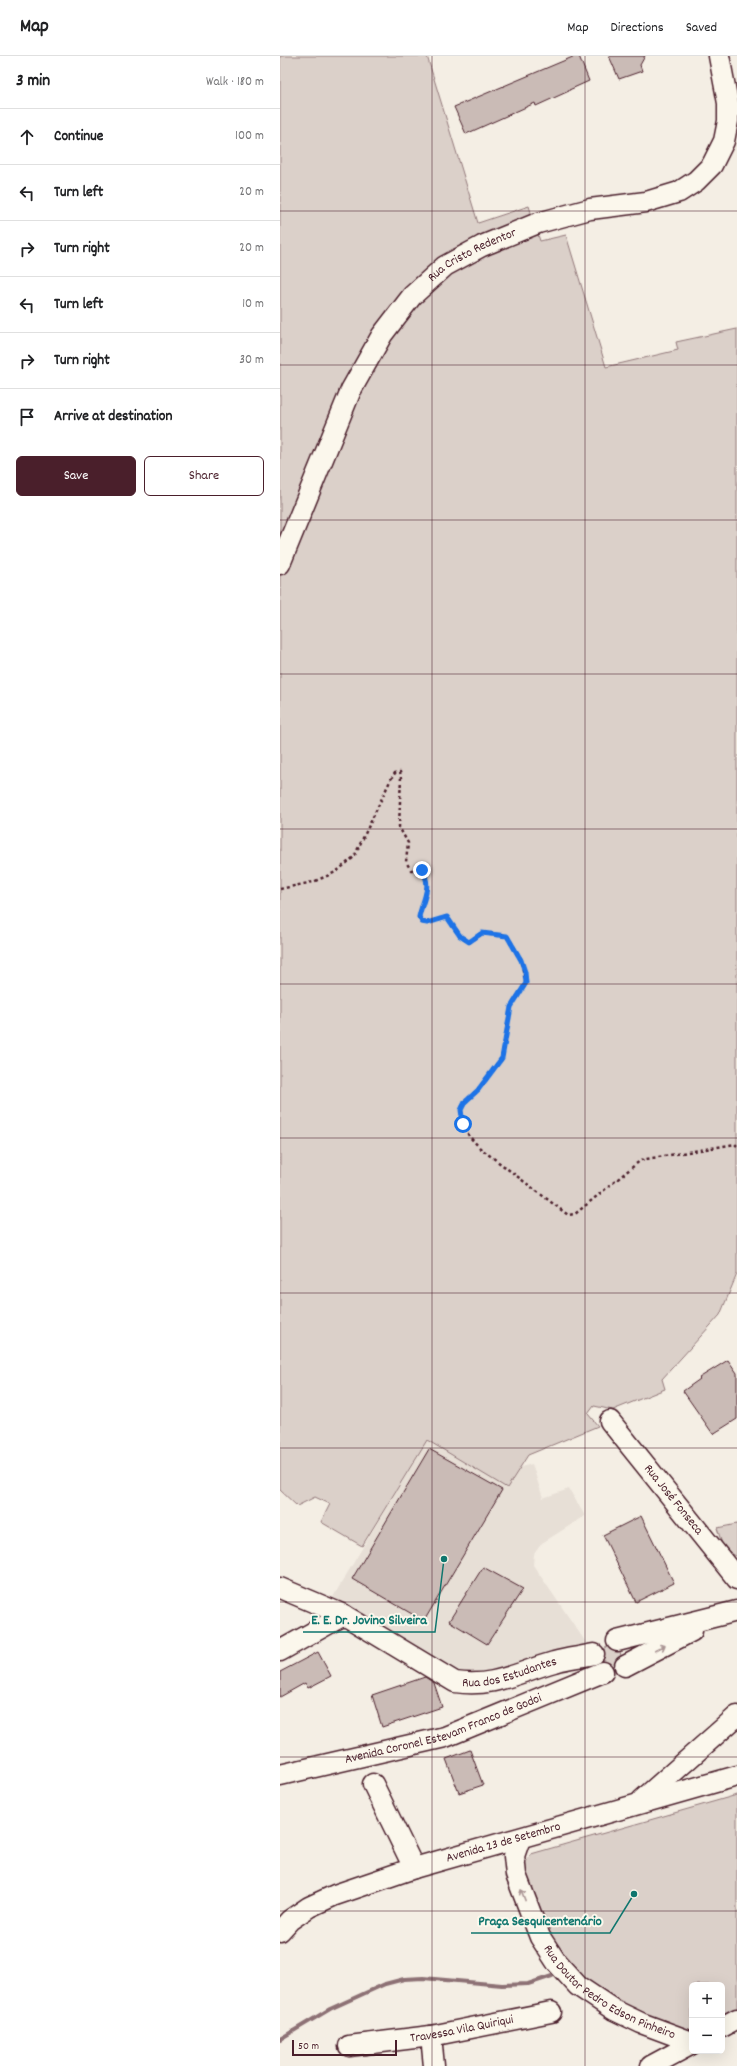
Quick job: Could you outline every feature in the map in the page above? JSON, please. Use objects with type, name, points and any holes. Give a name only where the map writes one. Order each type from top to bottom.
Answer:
[{"type":"street","name":"Rua Cristo Redentor","points":[[280,564],[351,390],[382,335],[412,296],[445,266],[482,246],[538,222],[590,209],[646,202],[679,192],[696,180],[712,165],[724,141],[728,121],[728,103],[719,56]]},
{"type":"street","name":"Rua José Fonseca","points":[[610,1421],[737,1579]]},
{"type":"street","name":"Rua dos Estudantes","points":[[280,1588],[344,1615],[443,1676],[462,1683],[482,1684],[492,1682],[555,1661],[594,1654]]},
{"type":"street","points":[[731,1613],[625,1666],[603,1672],[594,1662],[594,1654],[599,1647],[617,1641],[731,1613]]},
{"type":"street","points":[[280,1651],[344,1615]]},
{"type":"street","points":[[617,1641],[624,1644],[629,1649],[630,1660],[625,1666]]},
{"type":"street","name":"Avenida Coronel Estevam Franco de Godoi","points":[[280,1775],[445,1737],[603,1672]]},
{"type":"street","points":[[639,1803],[737,1716]]},
{"type":"street","name":"Avenida 23 de Setembro","points":[[280,1931],[290,1920],[309,1906],[335,1895],[414,1868],[737,1776]]},
{"type":"street","points":[[373,1784],[414,1868]]},
{"type":"street","name":"Rua Doutor Pedro Edson Pinheiro","points":[[520,1839],[514,1856],[516,1875],[540,1937],[557,1963],[578,1986],[614,2010],[641,2023],[689,2042]]},
{"type":"street","name":"Travessa Vila Quiriqui","points":[[348,2046],[430,2036],[551,2012]]},
{"type":"street","points":[[725,2026],[737,2019]]},
{"type":"street","points":[[430,2036],[434,2066]]},
{"type":"street","points":[[651,2066],[689,2045]]},
{"type":"path","points":[[280,889],[313,882],[336,872],[354,857],[391,779],[395,773],[400,772],[399,827],[408,843],[406,862],[411,870],[422,870],[428,882],[427,892],[419,917],[422,922],[427,923],[447,917],[460,936],[469,942],[482,933],[507,936],[514,946],[525,972],[526,983],[511,1007],[502,1058],[478,1090],[465,1102],[461,1110],[463,1124],[469,1136],[480,1148],[568,1215],[575,1214],[640,1160],[735,1144],[737,1146]]},
{"type":"shaded area","points":[[280,56],[427,56],[478,223],[529,206],[540,241],[566,235],[606,367],[678,350],[676,342],[737,329],[737,1274],[720,1315],[662,1379],[665,1389],[613,1410],[594,1406],[588,1414],[598,1426],[528,1455],[507,1488],[427,1440],[362,1546],[321,1522],[330,1504],[315,1497],[297,1506],[280,1490]]},
{"type":"shaded area","points":[[427,1440],[502,1472],[532,1464],[543,1498],[569,1489],[585,1516],[542,1543],[534,1554],[533,1565],[587,1644],[489,1672],[467,1675],[333,1597]]},
{"type":"shaded area","points":[[737,1524],[737,1557],[723,1547],[717,1528]]},
{"type":"shaded area","points":[[611,1646],[618,1649],[621,1656],[618,1663],[611,1666],[604,1663],[601,1656],[604,1649]]},
{"type":"shaded area","points":[[737,1795],[737,2010],[725,2016],[725,1982],[689,1982],[689,2029],[659,2024],[587,1986],[558,1951],[537,1914],[524,1874],[526,1862],[531,1854]]},
{"type":"building","points":[[575,56],[579,56],[589,81],[536,106],[535,103],[466,134],[454,107]]},
{"type":"building","points":[[609,56],[645,56],[640,65],[642,71],[619,79]]},
{"type":"building","points":[[728,1360],[737,1373],[737,1419],[713,1434],[683,1391],[700,1379],[699,1378]]},
{"type":"building","points":[[429,1449],[502,1490],[424,1621],[352,1579]]},
{"type":"building","points":[[641,1516],[674,1583],[636,1602],[603,1535]]},
{"type":"building","points":[[483,1567],[523,1589],[487,1644],[449,1621]]},
{"type":"building","points":[[318,1652],[331,1676],[308,1688],[305,1683],[280,1697],[280,1672]]},
{"type":"building","points":[[425,1677],[434,1683],[442,1707],[382,1727],[372,1695]]},
{"type":"building","points":[[470,1750],[483,1785],[459,1793],[446,1759]]},
{"type":"waterway","points":[[280,2039],[330,2009],[385,1984],[404,1979],[423,1978],[502,1985],[528,1984],[552,1976]]},
{"type":"place","name":"E. E. Dr. Jovino Silveira","points":[[444,1559]]},
{"type":"place","name":"Praça Sesquicentenário","points":[[634,1894]]},
{"type":"route","points":[[422,870],[428,882],[427,892],[419,917],[422,922],[427,923],[447,917],[460,936],[469,942],[475,940],[482,933],[504,934],[514,946],[525,972],[526,983],[511,1007],[502,1058],[495,1070],[485,1079],[478,1090],[465,1102],[461,1110],[463,1124]]}]
